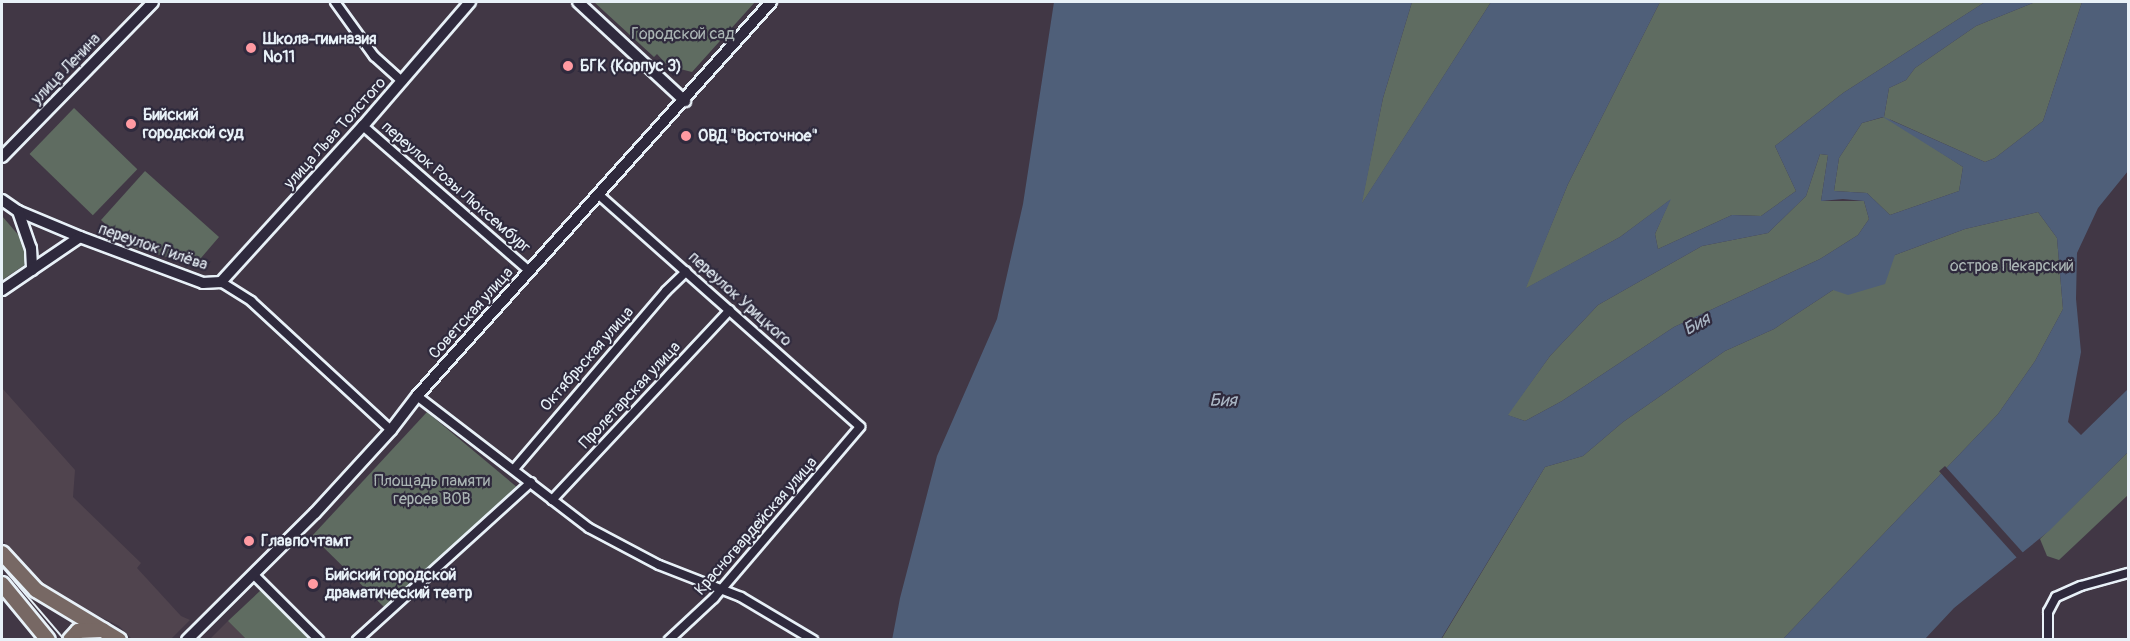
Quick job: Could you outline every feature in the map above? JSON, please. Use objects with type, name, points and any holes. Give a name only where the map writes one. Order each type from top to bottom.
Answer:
[{"type":"main road","points":[[2,553],[36,590],[119,639]]},
{"type":"main road","points":[[2,584],[48,639]]},
{"type":"main road","points":[[70,639],[78,631],[105,630]]},
{"type":"street","name":"улица Ленина","points":[[2,157],[153,2]]},
{"type":"street","points":[[335,2],[374,56],[402,81]]},
{"type":"street","name":"улица Льва Толстого","points":[[221,282],[363,126],[470,2]]},
{"type":"street","points":[[578,2],[685,101]]},
{"type":"street","name":"Советская улица","points":[[187,639],[254,575],[391,430],[417,396],[685,101],[771,2]]},
{"type":"street","name":"переулок Розы Люксембург","points":[[363,126],[529,271]]},
{"type":"street","name":"переулок Урицкого","points":[[599,195],[860,427]]},
{"type":"street","name":"переулок Гилёва","points":[[2,200],[18,211],[80,237],[203,283],[221,282],[251,301],[391,430]]},
{"type":"street","points":[[18,211],[31,248],[32,270]]},
{"type":"street","points":[[2,290],[80,237]]},
{"type":"street","name":"Октябрьская улица","points":[[514,469],[666,291],[686,272]]},
{"type":"street","name":"Пролетарская улица","points":[[552,501],[730,310]]},
{"type":"street","points":[[417,396],[531,482],[552,501],[611,542],[721,591],[741,597],[813,639]]},
{"type":"street","name":"Красногвардейская улица","points":[[669,639],[721,591],[860,427]]},
{"type":"street","points":[[357,639],[531,482]]},
{"type":"street","points":[[2048,639],[2048,612],[2056,597],[2081,586],[2128,573]]},
{"type":"street","points":[[254,575],[319,639]]},
{"type":"shaded area","points":[[2,388],[75,470],[73,497],[141,563],[137,568],[181,616],[190,620],[171,639],[132,639],[119,626],[46,590],[29,574],[2,539]]},
{"type":"shaded area","points":[[228,621],[246,639],[209,640]]},
{"type":"green space","name":"Городской сад","points":[[594,2],[755,2],[692,72],[668,66],[657,54],[654,57]]},
{"type":"green space","points":[[1412,2],[1491,2],[1361,205],[1383,98]]},
{"type":"green space","points":[[1660,2],[1985,2],[1843,93],[1775,146],[1796,191],[1761,216],[1732,215],[1658,249],[1655,234],[1670,200],[1620,237],[1525,289],[1568,184]]},
{"type":"green space","points":[[2035,2],[2082,2],[2043,121],[1995,158],[1985,162],[1889,119],[1963,167],[1959,191],[1890,215],[1867,193],[1834,191],[1839,158],[1862,123],[1884,117],[1889,88],[1906,80],[1915,68],[1976,26]]},
{"type":"green space","points":[[74,108],[137,169],[93,215],[30,154]]},
{"type":"green space","points":[[1820,154],[1828,155],[1821,201],[1864,201],[1869,219],[1858,235],[1820,259],[1674,327],[1562,401],[1525,421],[1507,415],[1550,356],[1598,305],[1702,246],[1768,233],[1806,196]]},
{"type":"green space","points":[[145,171],[219,237],[195,265],[128,246],[101,220]]},
{"type":"green space","name":"остров Пекарский","points":[[2038,212],[2057,238],[2063,309],[2035,361],[1998,414],[1783,639],[1441,640],[1545,467],[1583,456],[1623,422],[1725,351],[1774,329],[1833,290],[1895,255],[1965,229]]},
{"type":"green space","points":[[2,216],[27,245],[30,255],[26,264],[2,280]]},
{"type":"green space","name":"Площадь памяти героев ВОВ","points":[[427,412],[518,488],[386,609],[312,536]]},
{"type":"green space","points":[[2128,452],[2128,495],[2059,560],[2047,556],[2040,539]]},
{"type":"green space","points":[[262,589],[309,639],[246,639],[228,621]]},
{"type":"water","name":"Бия","points":[[1054,2],[1412,2],[1383,98],[1362,203],[1491,2],[1660,2],[1568,184],[1526,288],[1620,237],[1671,199],[1655,234],[1658,249],[1732,215],[1761,216],[1796,191],[1775,146],[1843,93],[1985,2],[2035,2],[1976,26],[1915,68],[1906,80],[1889,88],[1884,117],[1985,162],[1995,158],[2043,121],[2082,2],[2128,2],[2128,171],[2098,208],[2077,253],[2076,299],[2081,352],[2068,422],[2081,435],[2128,389],[2128,452],[2049,531],[1954,608],[1925,639],[1783,639],[1998,414],[2035,361],[2063,309],[2057,238],[2038,212],[1965,229],[1895,255],[1885,284],[1848,295],[1833,290],[1774,329],[1725,351],[1623,422],[1583,456],[1545,467],[1441,639],[892,640],[900,598],[937,456],[997,319],[1023,204]],"holes":[[[1883,117],[1963,167],[1959,191],[1890,215],[1867,193],[1834,191],[1839,158],[1862,123]],[[1820,154],[1828,155],[1821,201],[1843,199],[1864,201],[1869,219],[1858,235],[1820,259],[1674,327],[1562,401],[1525,421],[1508,415],[1550,356],[1598,305],[1702,246],[1768,233],[1806,196]]]},
{"type":"pier","points":[[1945,466],[2025,554],[2019,560],[1939,471]]},
{"type":"tram line","points":[[2,566],[65,640]]},
{"type":"place","name":"Школа-гимназия №11","points":[[251,48]]},
{"type":"place","name":"БГК (Корпус 3)","points":[[568,66]]},
{"type":"place","name":"Бийский городской суд","points":[[131,124]]},
{"type":"place","name":"ОВД \"Восточное\"","points":[[686,136]]},
{"type":"place","name":"Главпочтамт","points":[[249,541]]},
{"type":"place","name":"Бийский городской драматический театр","points":[[313,584]]}]
